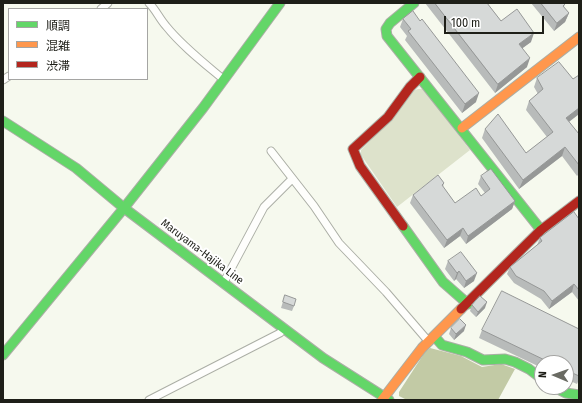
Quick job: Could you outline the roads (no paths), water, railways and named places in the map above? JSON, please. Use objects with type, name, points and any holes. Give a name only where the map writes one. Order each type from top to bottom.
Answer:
[{"type":"street","points":[[149,3],[156,10],[165,25],[190,51],[223,79]]},
{"type":"street","points":[[4,352],[124,208],[280,3]]},
{"type":"street","points":[[414,3],[390,23],[386,29],[387,36],[462,128],[541,230]]},
{"type":"street","points":[[462,128],[579,37]]},
{"type":"street","points":[[420,77],[413,82],[397,106],[383,122],[356,145],[353,149],[354,154],[360,166],[444,282],[468,304]]},
{"type":"street","name":"Maruyama-Hajika Line","points":[[3,121],[76,168],[124,208],[324,358],[385,399]]},
{"type":"street","points":[[271,151],[339,243],[432,340],[442,345],[467,352],[483,360],[505,359],[515,362],[534,373]]},
{"type":"street","points":[[224,282],[264,207],[292,179]]},
{"type":"street","points":[[385,399],[416,355],[541,230],[579,201]]},
{"type":"street","points":[[149,400],[280,333],[284,328]]}]
